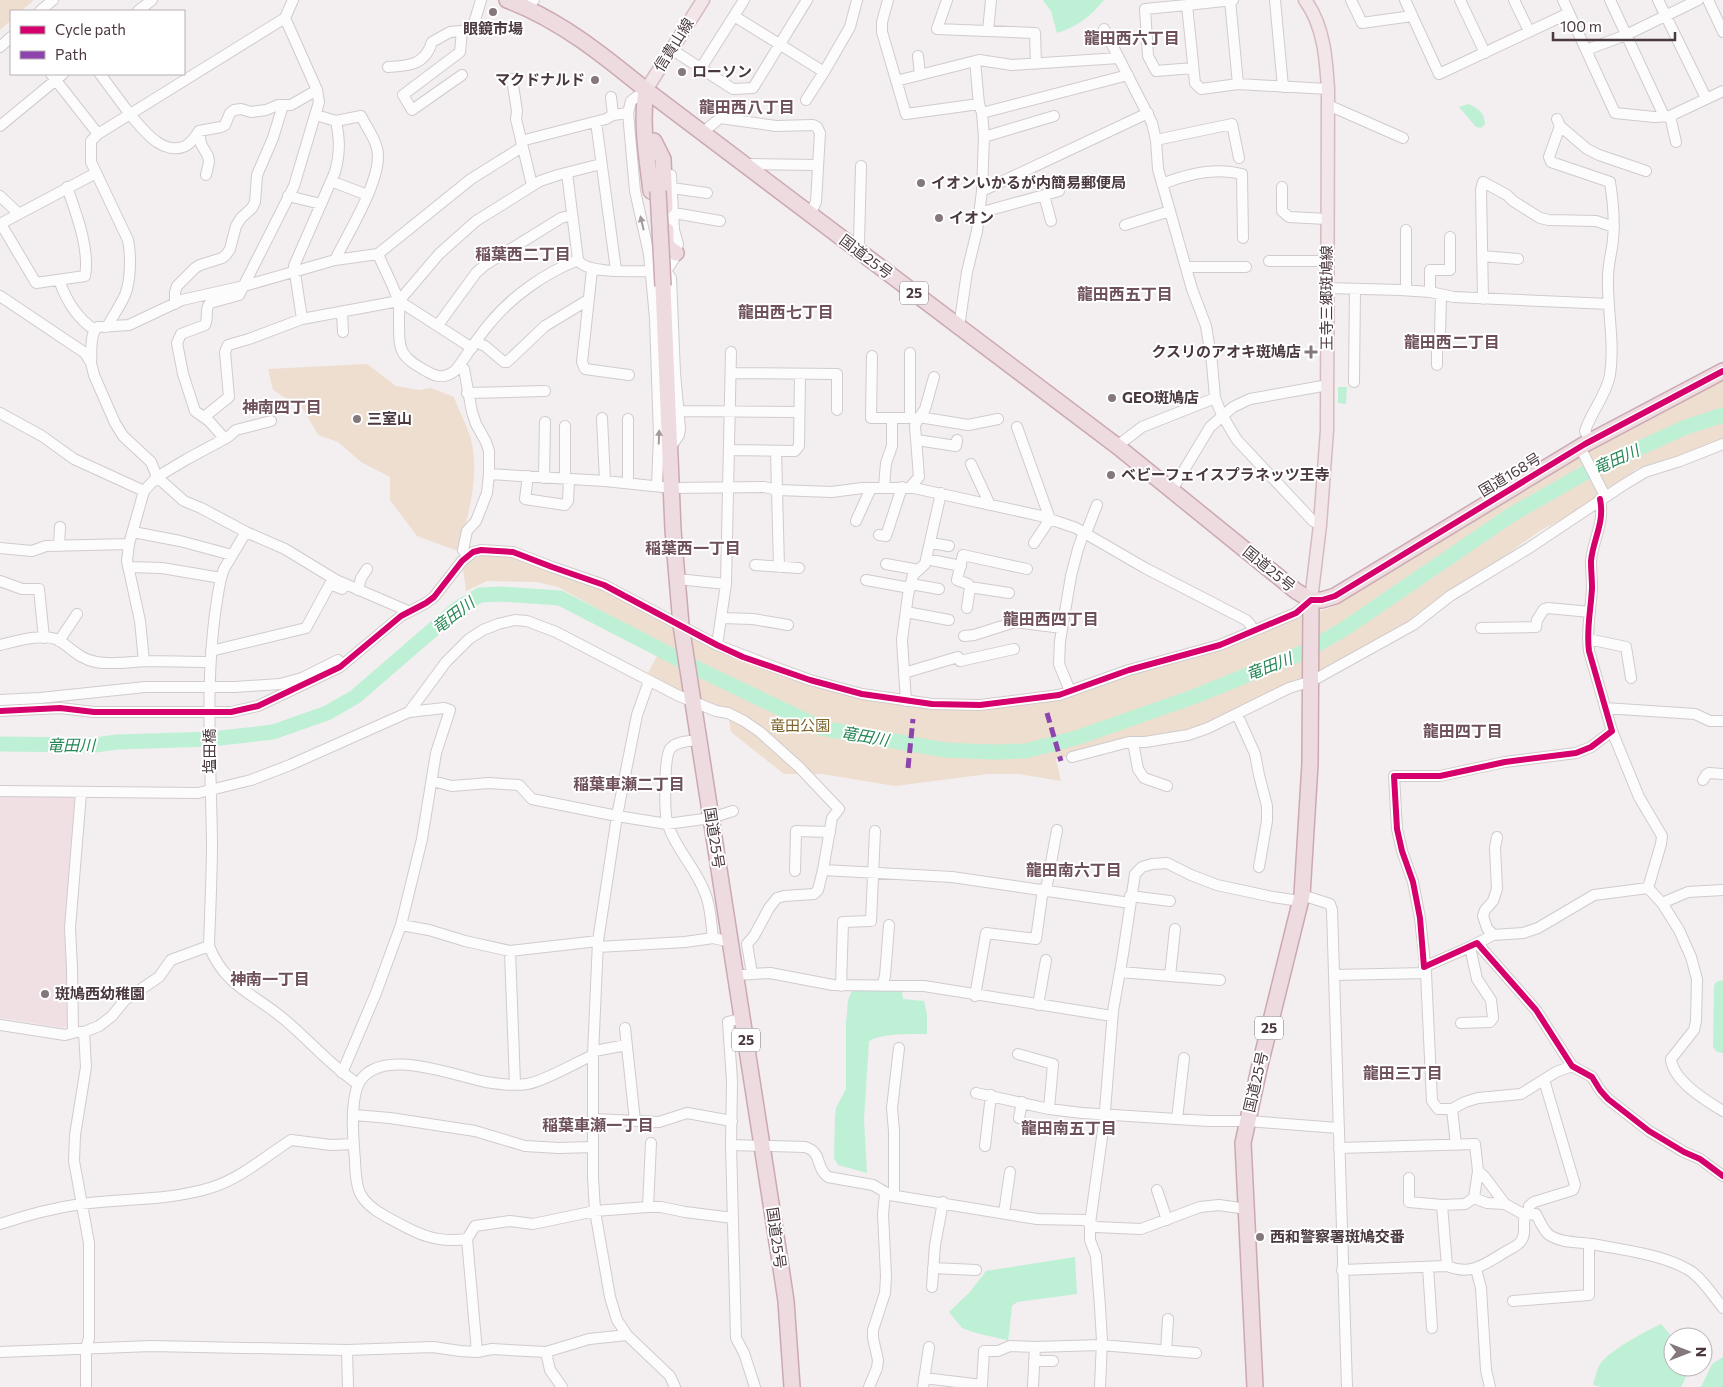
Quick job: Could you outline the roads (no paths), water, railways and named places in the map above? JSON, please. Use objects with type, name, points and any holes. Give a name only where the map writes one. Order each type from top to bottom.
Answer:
[{"type":"highway","name":"国道25号","points":[[507,0],[531,4],[596,50],[702,133],[1117,446],[1296,591],[1311,600],[1310,764],[1301,898],[1243,1143],[1256,1387]]},
{"type":"highway","name":"国道25号","points":[[646,90],[653,113],[654,141],[660,190],[653,228],[667,278],[670,448],[664,487],[682,631],[786,1301],[792,1387]]},
{"type":"highway","name":"国道25号","points":[[646,90],[644,105],[646,147],[660,190]]},
{"type":"highway","points":[[654,141],[663,159],[666,245],[676,253]]},
{"type":"highway","name":"国道168号","points":[[1311,600],[1322,600],[1335,596],[1584,446],[1723,371]]},
{"type":"main road","name":"信貴山線","points":[[646,90],[703,0]]},
{"type":"main road","name":"王寺三郷斑鳩線","points":[[1308,1],[1320,31],[1326,57],[1328,89],[1327,430],[1320,525],[1311,600]]},
{"type":"street","points":[[41,10],[53,0]]},
{"type":"street","points":[[139,10],[152,0]]},
{"type":"street","points":[[107,327],[125,294],[130,251],[128,240],[91,162],[91,141],[98,134],[286,18],[293,0]]},
{"type":"street","points":[[388,67],[410,66],[429,53],[432,42],[450,32],[472,30],[481,0]]},
{"type":"street","points":[[701,68],[744,0]]},
{"type":"street","points":[[671,49],[733,89],[753,88],[807,0]]},
{"type":"street","points":[[806,100],[850,27],[857,0]]},
{"type":"street","points":[[888,0],[882,22],[882,32],[906,114],[980,108],[1128,75]]},
{"type":"street","points":[[947,0],[936,29],[1035,34],[1036,64]]},
{"type":"street","points":[[988,31],[991,0]]},
{"type":"street","points":[[1193,68],[1156,72],[1148,56],[1145,9],[1231,0],[1238,84]]},
{"type":"street","points":[[1275,0],[1283,87]]},
{"type":"street","points":[[1352,0],[1362,23],[1412,16]]},
{"type":"street","points":[[1404,0],[1439,74],[1569,13]]},
{"type":"street","points":[[1460,0],[1485,53]]},
{"type":"street","points":[[1514,0],[1529,32]]},
{"type":"street","points":[[1563,0],[1615,113],[1667,116],[1723,90]]},
{"type":"street","points":[[1610,0],[1667,116],[1676,142]]},
{"type":"street","points":[[1658,0],[1706,98]]},
{"type":"street","points":[[1586,50],[1626,35],[1698,0]]},
{"type":"street","points":[[1708,0],[1723,32]]},
{"type":"street","points":[[1187,5],[1194,82],[1201,89],[1238,84],[1328,89]]},
{"type":"street","points":[[734,16],[824,72]]},
{"type":"street","points":[[225,439],[209,421],[195,411],[183,374],[177,343],[180,334],[205,325],[210,303],[239,295],[294,186],[319,102],[317,90],[286,18]]},
{"type":"street","points":[[1104,29],[1152,122],[1156,140],[1158,169],[1186,267],[1206,326],[1215,398],[1222,415],[1236,440],[1313,521],[1320,525]]},
{"type":"street","points":[[462,31],[460,52],[402,95],[412,110],[462,75]]},
{"type":"street","points":[[0,47],[10,38]]},
{"type":"street","points":[[918,56],[920,75]]},
{"type":"street","points":[[896,81],[979,60],[1012,65],[1118,58]]},
{"type":"street","points":[[959,327],[967,272],[977,231],[982,191],[984,137],[975,61]]},
{"type":"street","points":[[101,75],[149,136],[164,147],[182,147],[189,144],[199,131],[225,125],[230,113],[234,110],[242,109],[251,112],[282,105],[291,106],[317,90]]},
{"type":"street","points":[[0,126],[56,76],[98,134]]},
{"type":"street","points":[[512,79],[516,119],[532,185]]},
{"type":"street","points":[[646,90],[631,102],[628,113],[637,178],[637,203],[649,254],[657,340],[659,436],[664,487]]},
{"type":"street","points":[[611,97],[613,115]]},
{"type":"street","points":[[175,304],[177,286],[195,268],[226,255],[236,226],[255,202],[257,175],[273,138],[282,105]]},
{"type":"street","points":[[1328,105],[1403,138]]},
{"type":"street","points":[[94,330],[98,327],[130,325],[182,300],[244,286],[335,260],[378,254],[457,189],[522,144],[606,120],[613,115],[628,113]]},
{"type":"street","points":[[982,191],[1148,113]]},
{"type":"street","points":[[316,114],[336,121],[361,116],[374,141],[378,155],[374,176],[367,195],[335,260]]},
{"type":"street","points":[[984,137],[1054,116]]},
{"type":"street","points":[[702,133],[720,118],[776,126],[813,124],[817,127],[820,134],[816,202],[810,214]]},
{"type":"street","points":[[302,319],[294,266],[339,158],[340,142],[336,121]]},
{"type":"street","points":[[596,122],[616,270]]},
{"type":"street","points":[[1646,171],[1598,155],[1587,149],[1559,123],[1549,157],[1551,162],[1610,182],[1614,215],[1608,276],[1612,351],[1610,376],[1606,390],[1585,431],[1584,446],[1600,484],[1603,498],[1601,524],[1591,559],[1592,588],[1588,639],[1589,651],[1612,731],[1639,797],[1662,836],[1648,888]]},
{"type":"street","points":[[1156,140],[1232,124],[1239,158]]},
{"type":"street","points":[[199,131],[201,144],[208,156],[209,162],[206,175]]},
{"type":"street","points":[[204,417],[229,397],[225,352],[228,345],[302,319],[399,302],[439,254],[476,221],[532,185],[558,175],[602,164]]},
{"type":"street","points":[[743,164],[818,165]]},
{"type":"street","points":[[857,250],[859,242],[861,166]]},
{"type":"street","points":[[1162,184],[1207,171],[1242,174],[1243,238]]},
{"type":"street","points":[[67,188],[88,262],[85,276],[36,283],[0,224],[67,188],[96,173]]},
{"type":"street","points":[[567,173],[580,264],[592,270],[650,271],[667,278]]},
{"type":"street","points":[[660,190],[672,175],[667,176]]},
{"type":"street","points":[[331,181],[367,195]]},
{"type":"street","points":[[1483,299],[1481,190],[1483,182],[1507,195],[1540,218],[1549,220],[1596,221],[1614,227]]},
{"type":"street","points":[[1282,187],[1282,211],[1289,217],[1327,220]]},
{"type":"street","points":[[660,190],[707,193]]},
{"type":"street","points":[[660,190],[674,213],[674,230],[678,244],[676,253],[678,269],[667,278]]},
{"type":"street","points":[[979,213],[1059,192]]},
{"type":"street","points":[[1044,195],[1051,221]]},
{"type":"street","points":[[0,196],[19,214]]},
{"type":"street","points":[[288,196],[321,204]]},
{"type":"street","points":[[1125,225],[1170,211]]},
{"type":"street","points":[[674,213],[720,222]]},
{"type":"street","points":[[438,325],[476,273],[485,265],[561,218],[572,215]]},
{"type":"street","points":[[1406,230],[1406,290]]},
{"type":"street","points":[[1430,292],[1430,270],[1450,270],[1450,236]]},
{"type":"street","points":[[378,254],[399,302],[400,346],[404,356],[436,377],[450,375],[460,365],[490,323],[505,306],[546,276],[578,260]]},
{"type":"street","points":[[1482,256],[1518,259]]},
{"type":"street","points":[[1269,262],[1327,261]]},
{"type":"street","points":[[1186,267],[1246,267]]},
{"type":"street","points":[[592,270],[582,362],[585,369],[629,375]]},
{"type":"street","points":[[667,278],[680,429],[670,448]]},
{"type":"street","points":[[59,280],[65,297],[78,316],[94,330]]},
{"type":"street","points":[[1327,288],[1406,290],[1483,299],[1608,304]]},
{"type":"street","points":[[1354,382],[1355,289]]},
{"type":"street","points":[[1437,365],[1437,338],[1440,336],[1441,295]]},
{"type":"street","points":[[0,296],[85,353],[91,363],[115,423],[130,444],[151,462],[157,478],[184,501],[285,549],[336,580],[408,611]]},
{"type":"street","points":[[399,302],[474,345],[485,346],[504,362],[507,362],[545,326],[588,300]]},
{"type":"street","points":[[342,312],[343,332]]},
{"type":"street","points":[[91,363],[94,330]]},
{"type":"street","points":[[717,645],[726,584],[731,352]]},
{"type":"street","points":[[872,356],[871,418],[910,418],[910,353]]},
{"type":"street","points":[[460,365],[464,369],[467,393],[476,424],[489,451],[487,493],[476,521],[467,531],[464,540],[463,550],[467,556]]},
{"type":"street","points":[[731,373],[837,374],[837,410]]},
{"type":"street","points":[[729,450],[795,451],[799,446],[800,374]]},
{"type":"street","points":[[878,535],[886,536],[906,487],[919,477],[915,426],[925,409],[934,378]]},
{"type":"street","points":[[1172,490],[1210,426],[1233,407],[1250,399],[1328,385]]},
{"type":"street","points":[[467,393],[545,391]]},
{"type":"street","points":[[1117,446],[1142,426],[1215,398]]},
{"type":"street","points":[[679,411],[799,412]]},
{"type":"street","points":[[0,413],[42,436],[74,459],[144,492]]},
{"type":"street","points":[[602,418],[605,481]]},
{"type":"street","points":[[884,488],[886,463],[892,446],[892,418]]},
{"type":"street","points":[[919,418],[968,425],[998,419]]},
{"type":"street","points":[[628,419],[628,483]]},
{"type":"street","points":[[144,661],[140,621],[128,567],[127,552],[144,492],[157,478],[187,459],[225,439],[236,430],[271,421]]},
{"type":"street","points":[[544,478],[545,422]]},
{"type":"street","points":[[528,476],[525,499],[565,505],[568,501],[565,426]]},
{"type":"street","points":[[1017,426],[1050,519]]},
{"type":"street","points":[[917,440],[956,446],[957,440]]},
{"type":"street","points":[[1072,758],[1133,742],[1188,735],[1237,714],[1413,625],[1450,596],[1645,472],[1723,444]]},
{"type":"street","points":[[776,450],[779,567]]},
{"type":"street","points":[[971,464],[990,505]]},
{"type":"street","points":[[489,474],[605,481],[664,487],[764,487],[778,490],[832,492],[906,487],[941,493],[1050,519],[1085,532],[1145,568],[1246,620],[1253,631]]},
{"type":"street","points":[[856,521],[871,488]]},
{"type":"street","points":[[906,701],[902,640],[910,586],[913,576],[925,564],[941,493]]},
{"type":"street","points":[[1070,691],[1059,664],[1062,628],[1071,576],[1078,549],[1097,505]]},
{"type":"street","points":[[1034,543],[1050,519]]},
{"type":"street","points":[[58,546],[60,526]]},
{"type":"street","points":[[133,532],[180,541],[232,555]]},
{"type":"street","name":"塩田橋","points":[[209,946],[212,844],[210,790],[211,656],[221,578],[246,532]]},
{"type":"street","points":[[931,542],[949,546]]},
{"type":"street","points":[[0,548],[32,550],[40,547],[128,544]]},
{"type":"street","points":[[0,711],[60,708],[94,712],[210,712],[237,711],[258,706],[332,671],[357,654],[408,611],[419,607],[434,597],[467,556],[481,550],[513,552],[604,584],[682,631],[743,657],[862,694],[932,704],[980,705],[1059,695],[1129,670],[1220,645],[1296,613],[1311,600]]},
{"type":"street","points":[[1009,593],[970,587],[968,584],[957,580],[963,555],[1027,569]]},
{"type":"street","points":[[926,559],[961,566]]},
{"type":"street","points":[[886,564],[918,570]]},
{"type":"street","points":[[755,565],[799,568]]},
{"type":"street","points":[[128,567],[162,568],[221,578]]},
{"type":"street","points":[[358,590],[360,578],[367,568]]},
{"type":"street","points":[[677,579],[726,584]]},
{"type":"street","points":[[866,580],[939,589]]},
{"type":"street","points":[[0,581],[22,589],[39,589],[44,638]]},
{"type":"street","points":[[0,645],[30,638],[44,638],[59,641],[76,655],[95,662],[109,664],[211,656],[306,628],[330,584],[354,595],[369,594]]},
{"type":"street","points":[[967,608],[970,587]]},
{"type":"street","points":[[1481,628],[1536,627],[1537,620],[1544,609],[1548,608],[1590,612]]},
{"type":"street","points":[[906,612],[949,620]]},
{"type":"street","points":[[59,641],[77,614]]},
{"type":"street","points":[[721,618],[753,619],[788,625]]},
{"type":"street","points":[[409,712],[446,662],[469,639],[483,630],[515,620],[527,621],[556,632],[649,681],[693,698],[716,711],[728,713],[760,732],[799,767],[839,809],[832,818],[818,890],[814,894],[784,896],[773,902],[758,930],[746,944],[752,974]]},
{"type":"street","points":[[964,636],[974,635],[1015,622],[1062,628]]},
{"type":"street","points":[[1588,639],[1626,647],[1631,678]]},
{"type":"street","points":[[904,673],[958,658],[960,661],[1014,649]]},
{"type":"street","points":[[0,700],[40,698],[145,687],[258,686],[293,681],[347,656],[357,654]]},
{"type":"street","points":[[649,681],[637,715],[617,816],[598,944],[594,1053],[593,1177],[595,1211],[610,1298],[617,1320],[627,1335],[670,1376],[675,1387]]},
{"type":"street","points":[[0,792],[198,793],[252,780],[409,712],[444,708],[450,710],[436,753],[422,839],[401,925],[376,992],[342,1073]]},
{"type":"street","points":[[1605,708],[1694,714],[1710,721],[1723,721]]},
{"type":"street","points":[[1237,714],[1256,754],[1259,776],[1268,812],[1259,867]]},
{"type":"street","points":[[1572,1066],[1556,1072],[1521,1094],[1478,1098],[1452,1109],[1438,1109],[1432,1101],[1425,970],[1420,918],[1413,882],[1402,851],[1397,829],[1394,776],[1440,776],[1505,762],[1576,753],[1591,747],[1612,731]]},
{"type":"street","points":[[699,740],[677,744],[670,749],[666,761],[667,824],[677,844],[700,879],[707,896],[713,938]]},
{"type":"street","points":[[1133,742],[1138,768],[1144,778],[1167,786]]},
{"type":"street","points":[[1703,780],[1709,773],[1723,774]]},
{"type":"street","points":[[432,781],[452,786],[489,783],[519,785],[532,799],[667,824],[711,818],[732,810]]},
{"type":"street","points":[[73,1033],[70,928],[81,793]]},
{"type":"street","points":[[975,996],[986,933],[1036,939],[1057,830]]},
{"type":"street","points":[[795,871],[796,831],[830,832]]},
{"type":"street","points":[[841,986],[843,922],[871,921],[875,831]]},
{"type":"street","points":[[1493,935],[1487,928],[1483,916],[1485,910],[1493,901],[1497,889],[1495,848],[1497,837]]},
{"type":"street","points":[[1100,1387],[1102,1345],[1096,1256],[1090,1240],[1090,1223],[1104,1115],[1112,1016],[1135,874],[1142,867],[1157,862],[1172,865],[1217,885],[1272,897],[1301,898],[1330,904],[1332,910],[1347,1387]]},
{"type":"street","points":[[823,870],[952,877],[1130,900],[1170,901]]},
{"type":"street","points":[[1334,975],[1425,970],[1493,935],[1523,934],[1538,928],[1594,895],[1648,888]]},
{"type":"street","points":[[1648,888],[1662,903],[1679,930],[1691,957],[1697,979],[1694,1030],[1671,1059],[1672,1067],[1694,1093],[1723,1111]]},
{"type":"street","points":[[1662,903],[1688,892],[1723,890]]},
{"type":"street","points":[[401,925],[429,930],[465,941],[510,951],[598,944],[685,942],[713,938],[730,942]]},
{"type":"street","points":[[882,986],[885,976],[889,925]]},
{"type":"street","points":[[1170,976],[1175,929]]},
{"type":"street","points":[[1461,1023],[1490,1022],[1493,1018],[1491,1000],[1478,979],[1473,945]]},
{"type":"street","points":[[1473,945],[1536,1010],[1572,1066],[1592,1077],[1608,1099],[1649,1132],[1700,1159],[1723,1176]]},
{"type":"street","points":[[0,1025],[65,1035],[84,1032],[99,1026],[112,1016],[125,1000],[159,977],[171,960],[209,946],[215,962],[226,975],[247,993],[285,1019],[342,1073],[358,1084]]},
{"type":"street","points":[[510,951],[515,1084]]},
{"type":"street","points":[[1038,1005],[1046,960]]},
{"type":"street","points":[[1120,972],[1220,980]]},
{"type":"street","points":[[736,976],[775,974],[841,986],[924,986],[975,996],[1112,1016]]},
{"type":"street","points":[[743,1018],[728,1022],[732,1081],[731,1145],[736,1338],[744,1353],[755,1387]]},
{"type":"street","points":[[625,1028],[636,1121]]},
{"type":"street","points":[[84,1032],[86,1067],[75,1135],[74,1161],[89,1243],[89,1338],[86,1348],[86,1387]]},
{"type":"street","points":[[467,1239],[450,1242],[428,1238],[371,1208],[361,1196],[356,1184],[354,1098],[358,1084],[367,1073],[378,1067],[405,1064],[437,1069],[486,1082],[528,1084],[594,1053],[627,1045]]},
{"type":"street","points":[[869,1387],[878,1368],[873,1330],[885,1293],[883,1214],[889,1194],[894,1131],[892,1108],[899,1048]]},
{"type":"street","points":[[1018,1054],[1053,1064],[1048,1109]]},
{"type":"street","points":[[1177,1119],[1184,1058]]},
{"type":"street","points":[[1342,1270],[1447,1266],[1457,1270],[1476,1269],[1521,1242],[1525,1232],[1523,1221],[1529,1206],[1534,1202],[1573,1190],[1575,1185],[1544,1080]]},
{"type":"street","points":[[976,1093],[1048,1109],[1104,1115],[1208,1121],[1248,1121],[1338,1128]]},
{"type":"street","points":[[985,1146],[991,1095]]},
{"type":"street","points":[[1019,1118],[1022,1102]]},
{"type":"street","points":[[1452,1109],[1456,1145]]},
{"type":"street","points":[[594,1119],[659,1122],[687,1113],[732,1121]]},
{"type":"street","points":[[354,1115],[390,1118],[474,1131],[525,1146],[593,1147]]},
{"type":"street","points":[[0,1224],[36,1212],[82,1204],[181,1195],[213,1187],[232,1180],[291,1140],[331,1145],[354,1144]]},
{"type":"street","points":[[648,1207],[651,1143]]},
{"type":"street","points":[[1339,1148],[1475,1144],[1478,1171],[1474,1198],[1465,1204],[1442,1205],[1409,1202],[1409,1178]]},
{"type":"street","points":[[731,1145],[805,1147],[812,1149],[816,1153],[823,1172],[828,1177],[873,1185],[889,1194],[1037,1219],[1085,1220],[1096,1227],[1141,1229],[1209,1205],[1247,1209]]},
{"type":"street","points":[[1478,1171],[1484,1176],[1504,1204]]},
{"type":"street","points":[[1004,1213],[1010,1172]]},
{"type":"street","points":[[1157,1190],[1167,1220]]},
{"type":"street","points":[[1474,1198],[1487,1203],[1504,1204],[1526,1214],[1536,1214],[1548,1234],[1569,1242],[1589,1244],[1679,1264],[1690,1270],[1723,1308]]},
{"type":"street","points":[[932,1287],[935,1245],[943,1202]]},
{"type":"street","points":[[1442,1205],[1447,1266]]},
{"type":"street","points":[[477,1352],[467,1239],[474,1226],[510,1221],[533,1224],[595,1211],[661,1206],[685,1212],[733,1218]]},
{"type":"street","points":[[1514,1301],[1588,1295],[1589,1244]]},
{"type":"street","points":[[1428,1267],[1432,1328]]},
{"type":"street","points":[[933,1268],[976,1270]]},
{"type":"street","points":[[1476,1269],[1481,1288],[1486,1370],[1490,1387]]},
{"type":"street","points":[[1166,1351],[1168,1319]]},
{"type":"street","points":[[0,1352],[151,1346],[347,1350],[433,1347],[477,1352],[492,1349],[546,1352],[589,1339],[627,1335]]},
{"type":"street","points":[[929,1347],[924,1383],[962,1385],[982,1385],[984,1351],[998,1351],[1010,1346],[1102,1345],[1196,1353]]},
{"type":"street","points":[[1033,1387],[1035,1347]]},
{"type":"street","points":[[347,1350],[348,1387]]},
{"type":"street","points":[[546,1352],[550,1370],[562,1387]]},
{"type":"street","points":[[1034,1361],[1053,1362]]},
{"type":"waterway","name":"竜田川","points":[[0,744],[95,745],[117,742],[212,739],[273,732],[327,713],[355,697],[458,608],[480,595],[501,594],[560,598],[696,668],[821,728],[945,750],[1025,751],[1076,738],[1193,697],[1304,652],[1344,629],[1511,515],[1583,474],[1686,427],[1723,415]]},
{"type":"place","name":"眼鏡市場","points":[[493,12]]},
{"type":"place","name":"ローソン","points":[[682,72]]},
{"type":"place","name":"マクドナルド","points":[[595,80]]},
{"type":"place","name":"イオンいかるが内簡易郵便局","points":[[921,183]]},
{"type":"place","name":"イオン","points":[[939,218]]},
{"type":"place","name":"クスリのアオキ斑鳩店","points":[[1311,352]]},
{"type":"place","name":"GEO斑鳩店","points":[[1112,398]]},
{"type":"place","name":"三室山","points":[[357,419]]},
{"type":"place","name":"ベビーフェイスプラネッツ王寺","points":[[1111,475]]},
{"type":"place","name":"斑鳩西幼稚園","points":[[45,994]]},
{"type":"place","name":"西和警察署斑鳩交番","points":[[1260,1237]]},
{"type":"district","name":"龍田西六丁目","points":[[1132,38]]},
{"type":"district","name":"龍田西八丁目","points":[[747,107]]},
{"type":"district","name":"稲葉西二丁目","points":[[523,254]]},
{"type":"district","name":"龍田西五丁目","points":[[1125,294]]},
{"type":"district","name":"龍田西七丁目","points":[[786,312]]},
{"type":"district","name":"龍田西二丁目","points":[[1452,342]]},
{"type":"district","name":"神南四丁目","points":[[282,407]]},
{"type":"district","name":"稲葉西一丁目","points":[[693,548]]},
{"type":"district","name":"龍田西四丁目","points":[[1051,619]]},
{"type":"district","name":"龍田四丁目","points":[[1463,731]]},
{"type":"district","name":"稲葉車瀬二丁目","points":[[629,784]]},
{"type":"district","name":"龍田南六丁目","points":[[1074,870]]},
{"type":"district","name":"神南一丁目","points":[[270,979]]},
{"type":"district","name":"龍田三丁目","points":[[1403,1073]]},
{"type":"district","name":"稲葉車瀬一丁目","points":[[598,1125]]},
{"type":"district","name":"龍田南五丁目","points":[[1069,1128]]},
{"type":"park label","name":"竜田公園","points":[[800,726]]}]
